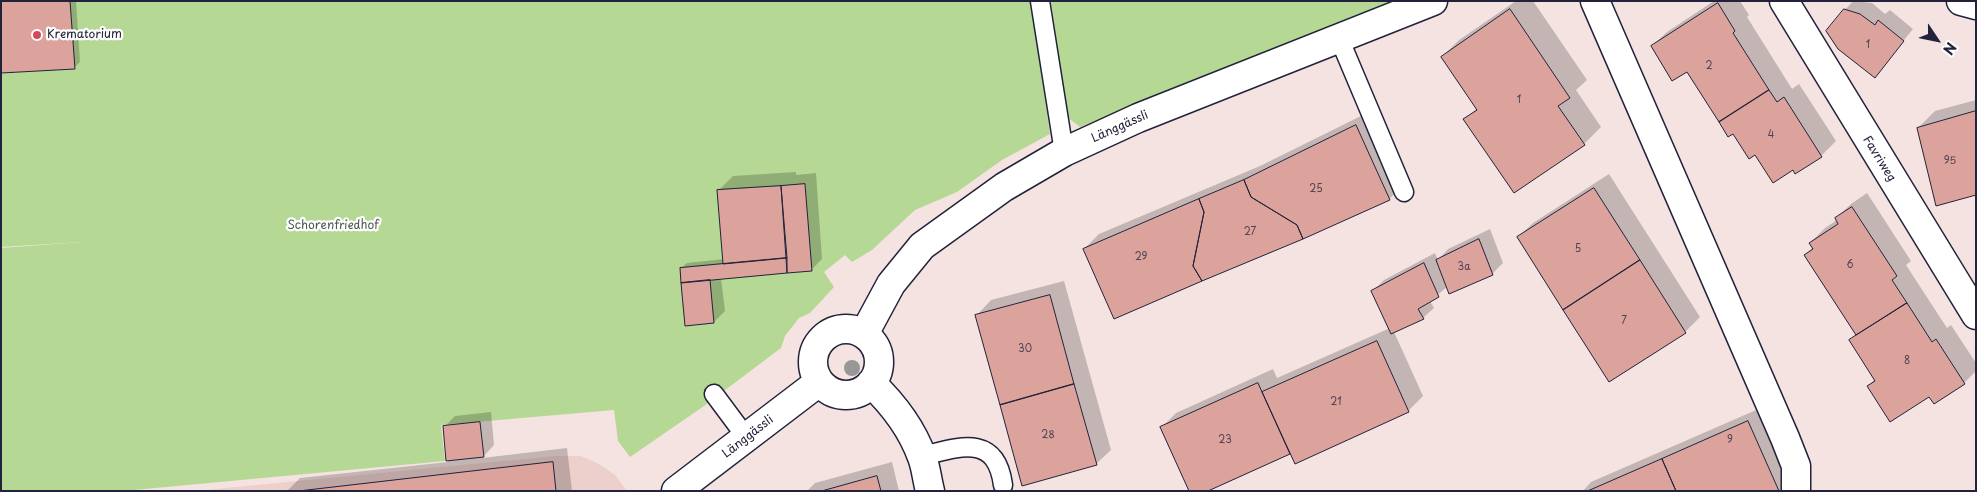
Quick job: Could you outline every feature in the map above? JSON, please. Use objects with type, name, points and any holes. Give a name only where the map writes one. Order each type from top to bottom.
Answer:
[{"type":"street","name":"Länggässli","points":[[864,334],[891,284],[922,246],[1004,187],[1064,152],[1138,118],[1433,1]]},
{"type":"street","points":[[1596,1],[1785,438],[1796,466],[1796,491]]},
{"type":"street","name":"Favriweg","points":[[1784,1],[1976,315]]},
{"type":"street","points":[[1961,1],[1976,5]]},
{"type":"street","points":[[842,329],[853,329],[864,334],[872,341],[878,351],[877,373],[871,383],[862,391],[851,395],[839,395],[828,390],[819,382],[814,372],[813,360],[815,349],[821,339],[830,332],[842,329]]},
{"type":"street","name":"Länggässli","points":[[676,491],[819,382]]},
{"type":"street","points":[[871,383],[888,398],[922,456],[930,491]]},
{"type":"lane","points":[[1040,1],[1064,152]]},
{"type":"lane","points":[[1338,38],[1404,192]]},
{"type":"lane","points":[[714,394],[746,437]]},
{"type":"lane","points":[[922,456],[957,447],[972,446],[982,448],[999,468],[1003,485]]},
{"type":"shaded area","points":[[554,456],[581,456],[599,464],[615,475],[627,491],[195,491]]},
{"type":"green space","name":"Schorenfriedhof","points":[[1,1],[1031,1],[1050,134],[1002,160],[957,192],[915,210],[872,250],[852,262],[845,255],[824,272],[834,287],[810,313],[799,318],[785,336],[781,348],[704,406],[630,457],[618,441],[614,410],[441,425],[445,461],[123,491],[1,491],[1,248],[82,242],[1,247]]},
{"type":"green space","points":[[1051,1],[1396,1],[1080,127],[1067,117]]},
{"type":"building","name":"Krematorium","points":[[1,1],[70,1],[75,69],[1,73]]},
{"type":"building","points":[[1718,3],[1735,31],[1733,33],[1769,90],[1719,122],[1687,72],[1672,81],[1651,46]]},
{"type":"building","points":[[1510,9],[1570,98],[1558,106],[1585,145],[1514,193],[1463,119],[1477,110],[1441,57]]},
{"type":"building","points":[[1844,9],[1860,14],[1875,25],[1878,20],[1904,41],[1875,78],[1838,49],[1826,31]]},
{"type":"building","points":[[1769,90],[1777,102],[1784,97],[1822,157],[1795,174],[1793,170],[1773,183],[1755,155],[1749,159],[1733,134],[1728,137],[1719,122]]},
{"type":"building","points":[[1976,111],[1976,195],[1936,206],[1917,128]]},
{"type":"building","points":[[1356,125],[1390,200],[1303,239],[1297,225],[1251,197],[1244,180]]},
{"type":"building","points":[[1244,180],[1251,197],[1297,225],[1303,239],[1202,281],[1193,266],[1204,212],[1199,199]]},
{"type":"building","points":[[805,184],[812,271],[787,273],[781,186]]},
{"type":"building","points":[[781,186],[787,258],[723,264],[717,190]]},
{"type":"building","points":[[1594,188],[1640,260],[1563,310],[1517,237]]},
{"type":"building","points":[[1199,199],[1204,212],[1193,266],[1202,281],[1114,319],[1083,249]]},
{"type":"building","points":[[1852,207],[1897,276],[1892,280],[1907,303],[1856,335],[1804,255],[1813,249],[1809,243],[1838,224],[1835,218]]},
{"type":"building","points":[[1479,239],[1493,275],[1449,294],[1436,260]]},
{"type":"building","points":[[787,258],[787,273],[681,283],[680,268]]},
{"type":"building","points":[[1640,260],[1686,333],[1609,382],[1563,310]]},
{"type":"building","points":[[1424,263],[1439,297],[1418,309],[1424,319],[1391,334],[1371,291]]},
{"type":"building","points":[[710,280],[714,323],[685,326],[681,283]]},
{"type":"building","points":[[1050,295],[1074,384],[1000,405],[975,315]]},
{"type":"building","points":[[1907,303],[1932,342],[1936,339],[1965,384],[1934,404],[1929,397],[1890,422],[1867,386],[1875,381],[1849,340]]},
{"type":"building","points":[[1377,341],[1409,412],[1295,464],[1262,392]]},
{"type":"building","points":[[1258,383],[1290,454],[1208,491],[1189,491],[1160,427]]},
{"type":"building","points":[[1074,384],[1097,465],[1022,486],[1000,405]]},
{"type":"building","points":[[1748,421],[1779,491],[1676,491],[1662,459]]},
{"type":"building","points":[[480,422],[484,457],[446,461],[443,426]]},
{"type":"building","points":[[1662,459],[1676,491],[1588,491]]},
{"type":"building","points":[[553,462],[556,491],[299,491]]},
{"type":"building","points":[[877,476],[881,491],[822,491]]},
{"type":"place","name":"Krematorium","points":[[37,35]]}]
